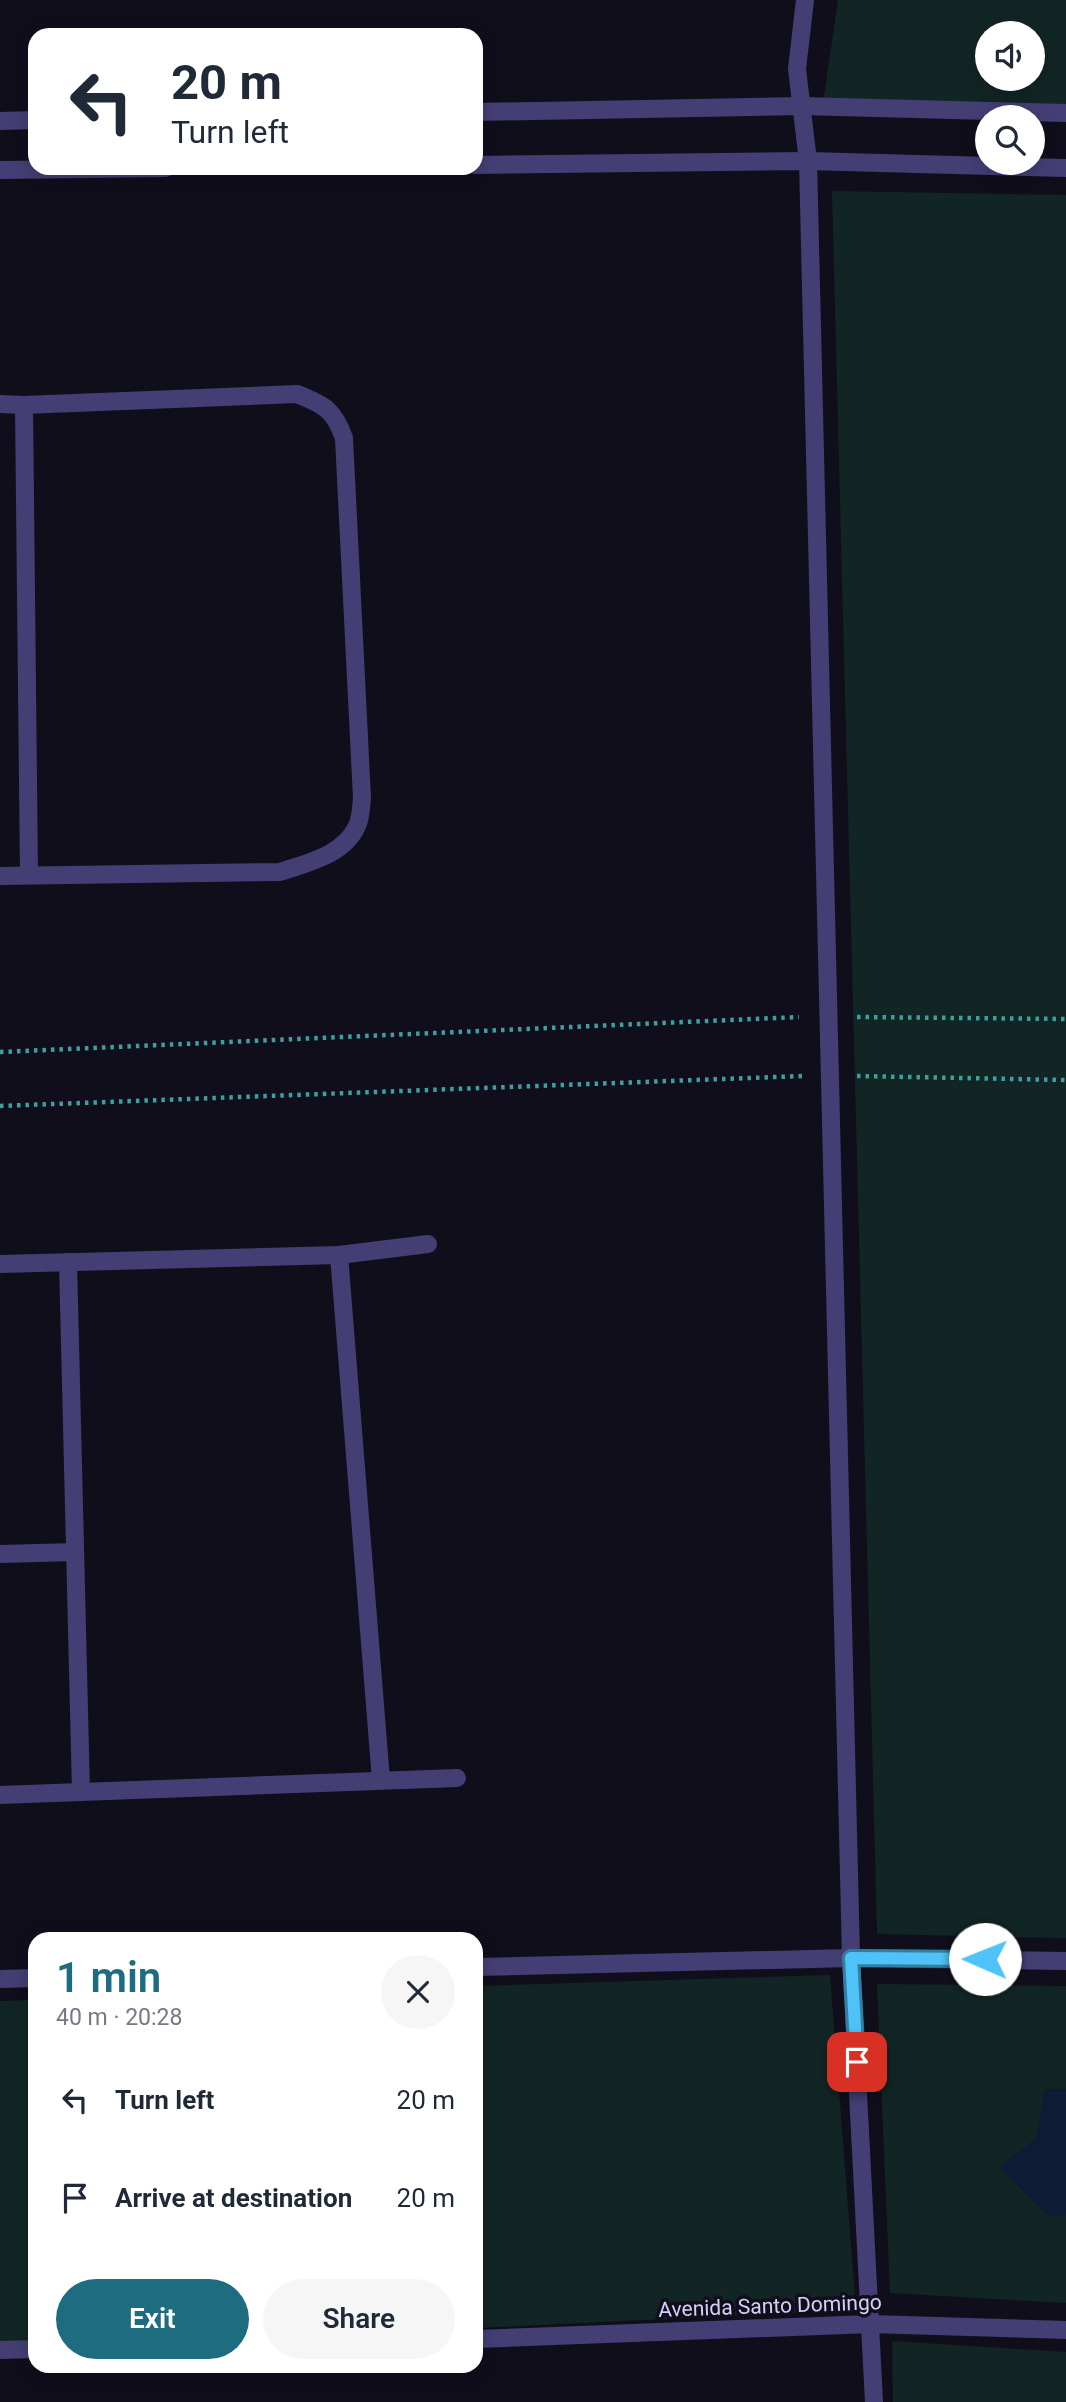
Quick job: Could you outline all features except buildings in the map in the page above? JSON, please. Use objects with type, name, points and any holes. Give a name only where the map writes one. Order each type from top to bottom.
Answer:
[{"type":"street","points":[[805,0],[797,69],[808,161],[851,1958],[874,2402]]},
{"type":"street","points":[[483,112],[801,106],[1066,113]]},
{"type":"street","points":[[0,121],[28,120]]},
{"type":"street","points":[[483,165],[808,161],[1066,168]]},
{"type":"street","points":[[0,170],[28,170]]},
{"type":"street","points":[[0,404],[297,394],[322,404],[337,418],[344,438],[362,798],[357,826],[341,846],[316,860],[280,872],[0,876]]},
{"type":"street","points":[[24,405],[29,875]]},
{"type":"street","points":[[0,1264],[339,1255],[428,1244]]},
{"type":"street","points":[[339,1255],[381,1780]]},
{"type":"street","points":[[68,1262],[81,1792]]},
{"type":"street","points":[[0,1554],[75,1552]]},
{"type":"street","points":[[0,1795],[457,1778]]},
{"type":"street","points":[[483,1967],[851,1958],[1066,1961]]},
{"type":"street","points":[[0,1979],[28,1978]]},
{"type":"street","name":"Avenida Santo Domingo","points":[[483,2339],[871,2324],[1066,2330]]},
{"type":"street","points":[[0,2350],[28,2349]]},
{"type":"path","points":[[0,1052],[829,1016],[1066,1019]]},
{"type":"path","points":[[0,1106],[830,1075],[1066,1080]]},
{"type":"green space","points":[[838,0],[1066,0],[1066,113],[1045,112],[1045,105],[975,105],[975,109],[823,103]]},
{"type":"green space","points":[[832,191],[1066,195],[1066,1938],[877,1934]]},
{"type":"green space","points":[[830,1975],[856,2310],[483,2328],[483,1986]]},
{"type":"green space","points":[[877,1984],[1066,1986],[1066,2303],[890,2293]]},
{"type":"green space","points":[[28,2000],[28,2349],[0,2351],[0,2001]]},
{"type":"green space","points":[[892,2341],[1066,2352],[1066,2402],[893,2402]]},
{"type":"water","points":[[1045,2089],[1066,2089],[1066,2215],[1049,2216],[999,2167],[1036,2138]]},
{"type":"route","points":[[857,2062],[851,1958],[985,1959]]}]
